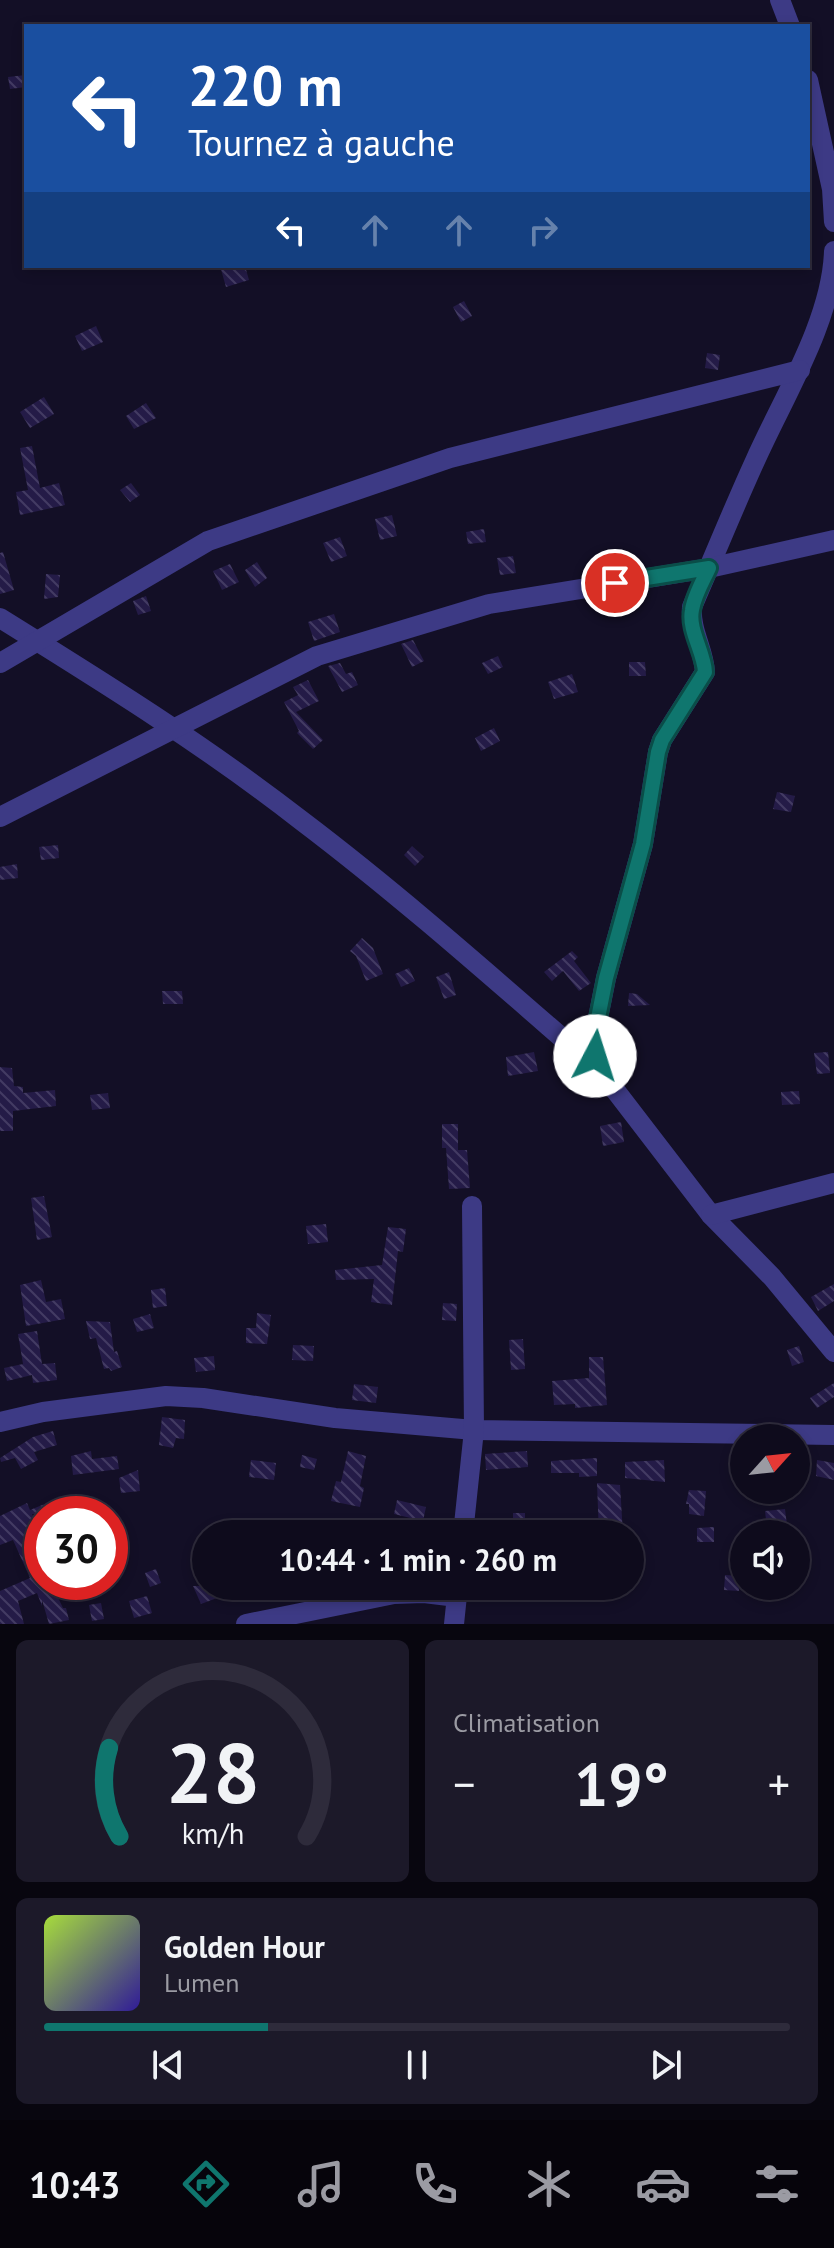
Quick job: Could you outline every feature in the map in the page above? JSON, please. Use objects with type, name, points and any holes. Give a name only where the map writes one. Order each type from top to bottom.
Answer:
[{"type":"street","points":[[780,0],[789,24]]},
{"type":"street","points":[[810,89],[832,189],[834,222]]},
{"type":"street","points":[[602,1073],[595,1056],[598,1018],[643,844],[658,752],[662,740],[705,672],[691,620],[692,607],[756,460],[800,370],[833,276],[834,251]]},
{"type":"street","points":[[0,663],[208,541],[450,458],[800,370]]},
{"type":"street","points":[[0,817],[317,656],[489,604],[709,568],[834,540]]},
{"type":"street","points":[[0,618],[174,728],[302,820],[442,934],[602,1073],[711,1215],[772,1277],[834,1352]]},
{"type":"street","points":[[711,1215],[834,1183]]},
{"type":"street","points":[[464,1520],[474,1430],[472,1206]]},
{"type":"street","points":[[0,1422],[43,1412],[166,1396],[203,1398],[335,1418],[474,1430],[832,1433]]},
{"type":"street","points":[[246,1624],[364,1600]]},
{"type":"street","points":[[454,1624],[457,1600]]},
{"type":"building","points":[[24,75],[24,87],[10,89],[8,77]]},
{"type":"building","points":[[221,268],[246,268],[249,280],[226,287]]},
{"type":"building","points":[[464,301],[472,316],[461,322],[453,307]]},
{"type":"building","points":[[96,326],[103,342],[82,351],[75,336]]},
{"type":"building","points":[[707,353],[720,355],[718,370],[705,368]]},
{"type":"building","points":[[44,397],[54,414],[30,428],[20,412]]},
{"type":"building","points":[[146,403],[156,418],[134,429],[126,416]]},
{"type":"building","points":[[32,446],[40,488],[59,483],[65,505],[20,515],[16,492],[28,490],[20,448]]},
{"type":"building","points":[[131,483],[140,495],[130,502],[120,490]]},
{"type":"building","points":[[392,515],[397,536],[380,540],[375,519]]},
{"type":"building","points":[[484,529],[486,542],[468,544],[466,532]]},
{"type":"building","points":[[340,537],[347,556],[331,562],[323,543]]},
{"type":"building","points":[[3,552],[14,590],[0,594],[0,553]]},
{"type":"building","points":[[513,556],[516,573],[500,575],[497,558]]},
{"type":"building","points":[[257,562],[267,578],[255,587],[245,570]]},
{"type":"building","points":[[230,564],[239,582],[222,590],[213,571]]},
{"type":"building","points":[[46,574],[60,575],[58,597],[44,599]]},
{"type":"building","points":[[146,596],[151,611],[138,615],[133,601]]},
{"type":"building","points":[[334,614],[340,632],[314,641],[308,622]]},
{"type":"building","points":[[413,640],[424,661],[412,667],[401,644]]},
{"type":"building","points":[[498,656],[503,667],[488,674],[482,663]]},
{"type":"building","points":[[629,662],[645,662],[646,676],[629,676]]},
{"type":"building","points":[[340,663],[346,674],[352,672],[358,685],[342,692],[328,666]]},
{"type":"building","points":[[572,674],[578,692],[554,699],[548,682]]},
{"type":"building","points":[[308,680],[319,701],[296,712],[323,740],[313,749],[297,733],[299,731],[284,702],[298,695],[293,687]]},
{"type":"building","points":[[494,728],[500,741],[481,751],[475,738]]},
{"type":"building","points":[[777,792],[795,796],[791,812],[773,809]]},
{"type":"building","points":[[58,845],[59,858],[41,860],[39,847]]},
{"type":"building","points":[[412,846],[424,857],[415,866],[404,855]]},
{"type":"building","points":[[17,864],[18,878],[0,880],[0,867]]},
{"type":"building","points":[[362,938],[373,948],[383,974],[366,981],[356,956],[350,951]]},
{"type":"building","points":[[572,951],[578,957],[574,961],[591,983],[579,991],[563,971],[552,981],[544,972]]},
{"type":"building","points":[[409,968],[415,981],[401,987],[395,974]]},
{"type":"building","points":[[449,972],[456,995],[444,999],[436,977]]},
{"type":"building","points":[[162,991],[182,991],[183,1004],[163,1004]]},
{"type":"building","points":[[629,993],[637,994],[650,1005],[628,1006]]},
{"type":"building","points":[[534,1052],[538,1071],[508,1076],[506,1057]]},
{"type":"building","points":[[828,1052],[830,1073],[817,1074],[814,1053]]},
{"type":"building","points":[[0,1067],[12,1068],[14,1086],[23,1087],[23,1093],[55,1090],[56,1106],[13,1111],[13,1131],[0,1131]]},
{"type":"building","points":[[799,1091],[800,1104],[782,1105],[781,1092]]},
{"type":"building","points":[[108,1093],[110,1108],[92,1110],[90,1095]]},
{"type":"building","points":[[621,1122],[624,1142],[603,1146],[600,1126]]},
{"type":"building","points":[[442,1124],[458,1124],[458,1150],[467,1150],[470,1188],[449,1189],[446,1148],[442,1148]]},
{"type":"building","points":[[44,1196],[52,1237],[37,1240],[31,1198]]},
{"type":"building","points":[[326,1224],[328,1242],[308,1244],[306,1226]]},
{"type":"building","points":[[388,1227],[406,1229],[403,1252],[398,1251],[392,1305],[371,1302],[374,1279],[336,1280],[335,1270],[382,1265]]},
{"type":"building","points":[[41,1280],[46,1302],[61,1299],[65,1319],[26,1326],[20,1285]]},
{"type":"building","points":[[834,1284],[834,1301],[818,1311],[811,1297]]},
{"type":"building","points":[[165,1288],[167,1306],[153,1308],[151,1290]]},
{"type":"building","points":[[443,1303],[457,1304],[456,1321],[442,1320]]},
{"type":"building","points":[[257,1313],[271,1315],[267,1344],[246,1343],[246,1328],[256,1328]]},
{"type":"building","points":[[150,1314],[154,1328],[137,1332],[133,1319]]},
{"type":"building","points":[[86,1321],[110,1322],[114,1352],[117,1351],[122,1367],[111,1371],[104,1369],[96,1338],[90,1339]]},
{"type":"building","points":[[37,1331],[42,1364],[55,1363],[57,1380],[33,1383],[32,1375],[7,1381],[4,1368],[23,1364],[18,1334]]},
{"type":"building","points":[[523,1339],[525,1369],[511,1370],[509,1340]]},
{"type":"building","points":[[293,1345],[314,1346],[313,1361],[292,1360]]},
{"type":"building","points":[[799,1346],[804,1362],[792,1366],[787,1350]]},
{"type":"building","points":[[214,1356],[215,1370],[196,1372],[194,1358]]},
{"type":"building","points":[[589,1357],[603,1357],[607,1405],[575,1408],[575,1404],[554,1405],[552,1381],[589,1378]]},
{"type":"building","points":[[834,1383],[834,1397],[817,1408],[810,1398]]},
{"type":"building","points":[[354,1384],[378,1387],[376,1403],[352,1400]]},
{"type":"building","points":[[162,1417],[185,1420],[184,1439],[176,1438],[173,1448],[159,1445]]},
{"type":"building","points":[[53,1431],[57,1445],[34,1452],[38,1460],[21,1469],[15,1458],[1,1462],[0,1458],[33,1437]]},
{"type":"building","points":[[91,1451],[92,1459],[117,1456],[119,1469],[73,1475],[71,1456]]},
{"type":"building","points":[[348,1451],[366,1456],[360,1486],[364,1488],[360,1507],[331,1501],[336,1481],[341,1482]]},
{"type":"building","points":[[527,1451],[528,1467],[486,1470],[485,1454]]},
{"type":"building","points":[[302,1455],[317,1459],[314,1470],[300,1467]]},
{"type":"building","points":[[597,1458],[597,1476],[551,1473],[551,1461]]},
{"type":"building","points":[[251,1460],[276,1463],[274,1480],[249,1477]]},
{"type":"building","points":[[664,1460],[665,1482],[625,1478],[625,1462]]},
{"type":"building","points":[[817,1460],[834,1463],[834,1480],[816,1476]]},
{"type":"building","points":[[138,1470],[140,1491],[121,1493],[119,1478]]},
{"type":"building","points":[[597,1483],[620,1485],[622,1520],[598,1520]]},
{"type":"building","points":[[689,1490],[706,1491],[704,1516],[689,1514],[689,1504],[686,1504]]},
{"type":"building","points":[[397,1500],[426,1507],[423,1520],[394,1514]]},
{"type":"building","points":[[24,1504],[24,1565],[13,1540],[0,1545],[0,1516]]},
{"type":"building","points":[[785,1509],[786,1520],[766,1520],[765,1511]]},
{"type":"building","points":[[513,1513],[525,1513],[525,1520],[513,1520]]},
{"type":"building","points":[[714,1527],[714,1542],[697,1542],[697,1528]]},
{"type":"building","points":[[156,1569],[161,1583],[150,1587],[145,1573]]},
{"type":"building","points":[[725,1575],[730,1575],[730,1590],[724,1590]]},
{"type":"building","points":[[24,1581],[24,1598],[18,1601],[24,1624],[0,1624],[0,1591]]},
{"type":"building","points":[[147,1596],[152,1613],[134,1618],[129,1601]]},
{"type":"building","points":[[42,1600],[59,1600],[66,1608],[69,1620],[49,1624]]},
{"type":"building","points":[[101,1603],[104,1619],[92,1621],[89,1605]]},
{"type":"route","points":[[595,1056],[606,978],[643,844],[658,752],[662,740],[705,672],[691,620],[692,607],[709,568],[615,583]]}]
